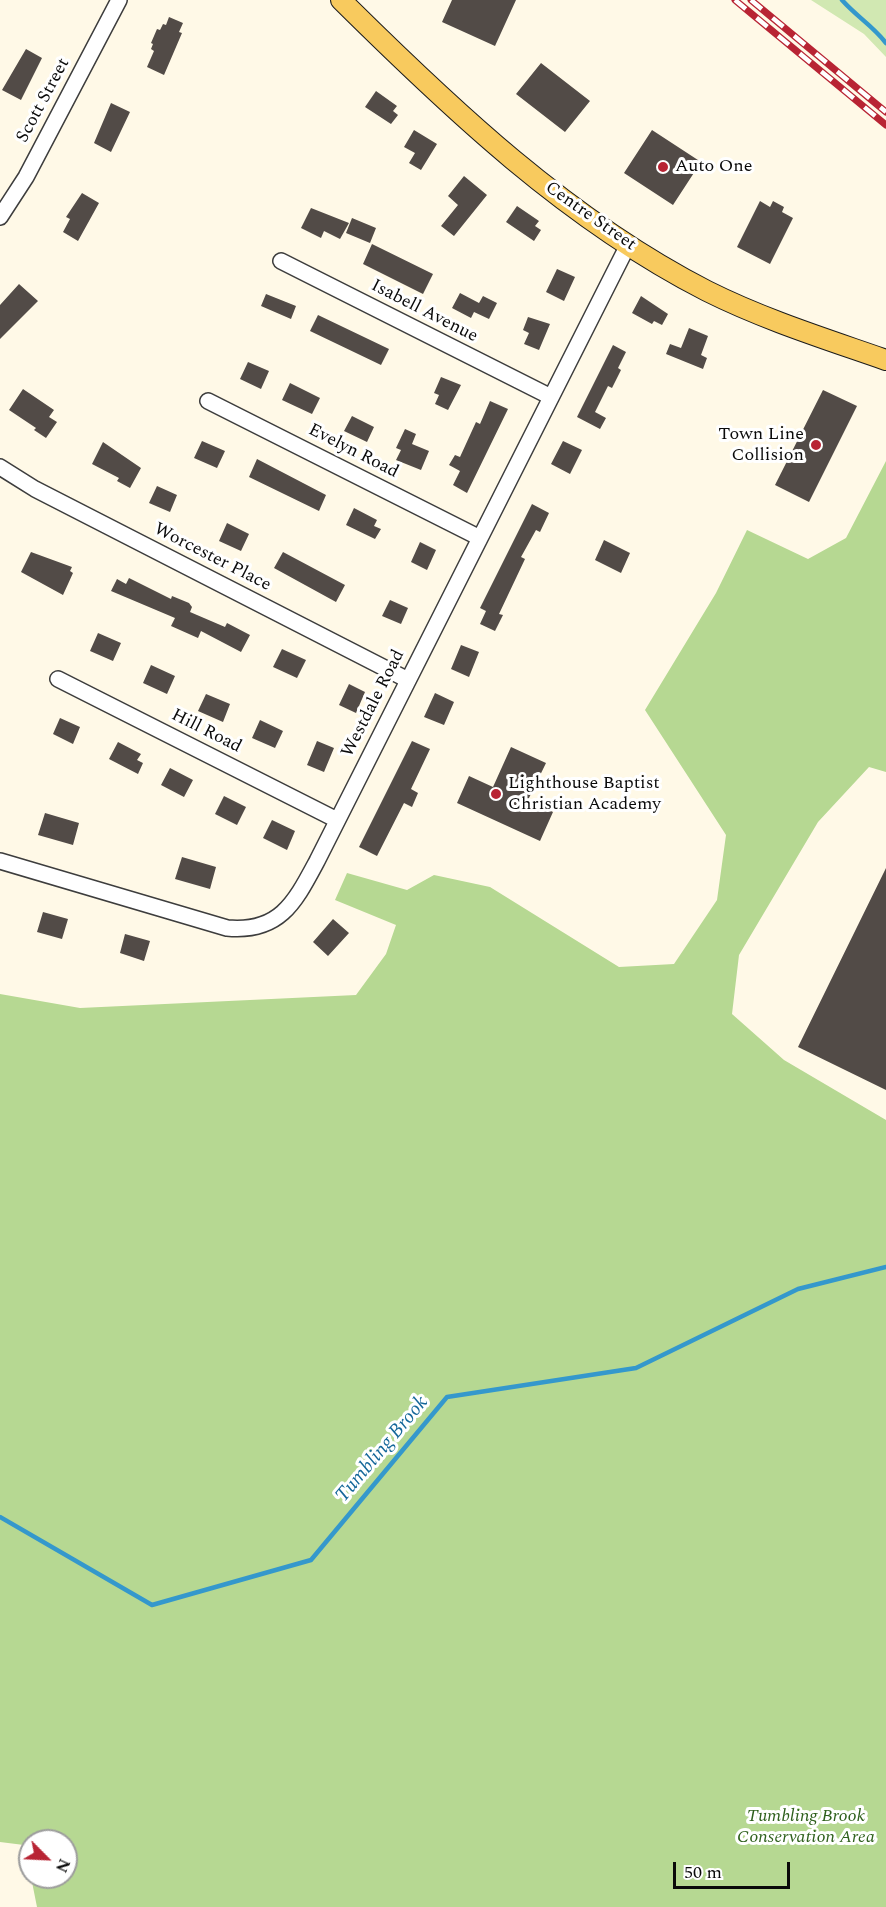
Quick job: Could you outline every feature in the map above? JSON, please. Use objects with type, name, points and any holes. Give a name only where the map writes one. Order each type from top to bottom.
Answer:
[{"type":"main road","name":"Centre Street","points":[[341,0],[502,150],[561,197],[628,245],[693,283],[746,309],[886,360]]},
{"type":"street","name":"Scott Street","points":[[0,217],[26,177],[119,0]]},
{"type":"street","name":"Westdale Road","points":[[0,861],[218,926],[245,928],[272,921],[292,904],[337,820],[628,245]]},
{"type":"street","name":"Isabell Avenue","points":[[281,261],[551,397]]},
{"type":"street","name":"Evelyn Road","points":[[208,401],[480,538]]},
{"type":"street","name":"Worcester Place","points":[[0,467],[45,495],[408,680]]},
{"type":"street","name":"Hill Road","points":[[58,679],[337,820]]},
{"type":"green space","points":[[811,0],[886,0],[886,57],[864,34]]},
{"type":"green space","name":"Tumbling Brook Conservation Area","points":[[886,461],[886,772],[869,767],[818,822],[739,955],[732,1014],[784,1060],[886,1120],[886,1907],[37,1907],[33,1889],[78,1889],[78,1829],[18,1829],[18,1844],[0,1842],[0,994],[80,1008],[356,995],[386,954],[396,925],[335,900],[347,873],[407,890],[434,875],[490,887],[619,967],[674,964],[717,900],[726,835],[645,710],[716,593],[747,530],[808,559],[846,538]]},
{"type":"building","points":[[452,0],[516,0],[495,46],[442,22]]},
{"type":"building","points":[[169,17],[183,23],[179,32],[182,33],[164,75],[147,67],[154,51],[151,49],[153,44],[151,43],[157,29],[160,30],[163,24],[166,25]]},
{"type":"building","points":[[26,49],[42,58],[21,100],[2,90]]},
{"type":"building","points":[[541,63],[590,101],[565,132],[516,94]]},
{"type":"building","points":[[376,91],[397,106],[393,111],[398,115],[391,124],[365,107]]},
{"type":"building","points":[[111,103],[130,112],[111,152],[94,143]]},
{"type":"building","points":[[414,130],[437,144],[421,170],[409,163],[415,153],[404,147]]},
{"type":"building","points":[[652,130],[701,162],[673,205],[624,173]]},
{"type":"building","points":[[464,176],[487,195],[454,236],[441,226],[458,205],[448,196]]},
{"type":"building","points":[[82,193],[99,203],[78,241],[63,232],[70,219],[66,217]]},
{"type":"building","points":[[760,201],[770,207],[773,201],[784,207],[782,212],[793,218],[770,264],[737,247]]},
{"type":"building","points":[[517,206],[539,221],[535,226],[541,230],[534,241],[506,222]]},
{"type":"building","points":[[311,208],[349,223],[340,239],[324,231],[321,238],[301,228]]},
{"type":"building","points":[[352,218],[376,228],[370,243],[346,233]]},
{"type":"building","points":[[372,244],[433,274],[423,294],[363,264]]},
{"type":"building","points":[[557,269],[575,277],[564,301],[546,292]]},
{"type":"building","points":[[19,284],[38,301],[0,339],[0,305]]},
{"type":"building","points":[[460,293],[479,303],[483,296],[497,303],[489,319],[474,312],[471,318],[452,308]]},
{"type":"building","points":[[266,294],[296,306],[291,319],[261,306]]},
{"type":"building","points":[[641,296],[668,314],[662,325],[654,321],[652,324],[632,313]]},
{"type":"building","points":[[318,315],[389,349],[381,365],[310,331]]},
{"type":"building","points":[[528,317],[550,324],[539,350],[524,344],[529,333],[523,330]]},
{"type":"building","points":[[689,328],[708,336],[701,355],[707,358],[703,369],[666,354],[670,344],[681,348]]},
{"type":"building","points":[[613,345],[626,352],[618,368],[621,370],[612,388],[608,386],[595,412],[606,418],[600,429],[577,417]]},
{"type":"building","points":[[248,362],[269,371],[261,389],[240,379]]},
{"type":"building","points":[[441,377],[461,385],[448,410],[435,404],[439,395],[434,393]]},
{"type":"building","points":[[290,383],[320,398],[312,414],[282,400]]},
{"type":"building","points":[[23,389],[54,410],[49,417],[57,422],[46,438],[34,430],[36,428],[9,410]]},
{"type":"building","name":"Town Line Collision","points":[[823,390],[857,406],[809,502],[775,485]]},
{"type":"building","points":[[490,401],[508,409],[467,493],[453,485],[460,471],[449,465],[455,455],[460,457],[476,422],[480,424]]},
{"type":"building","points":[[352,416],[374,427],[367,442],[344,431]]},
{"type":"building","points":[[405,429],[416,434],[412,444],[429,451],[421,470],[396,460],[401,450],[396,448]]},
{"type":"building","points":[[202,441],[225,451],[217,468],[194,458]]},
{"type":"building","points":[[563,441],[582,450],[570,474],[551,464]]},
{"type":"building","points":[[103,442],[141,468],[130,488],[117,481],[119,478],[92,464]]},
{"type":"building","points":[[257,459],[326,495],[319,511],[249,477]]},
{"type":"building","points":[[157,486],[177,495],[170,512],[149,503]]},
{"type":"building","points":[[532,504],[549,513],[540,532],[536,530],[521,557],[525,559],[499,614],[503,615],[495,631],[480,624],[486,611],[480,608]]},
{"type":"building","points":[[354,508],[377,520],[374,526],[381,529],[375,539],[346,525]]},
{"type":"building","points":[[227,523],[249,534],[241,551],[219,541]]},
{"type":"building","points":[[604,540],[630,553],[621,573],[595,560]]},
{"type":"building","points":[[420,542],[436,550],[427,570],[411,562]]},
{"type":"building","points":[[31,552],[72,567],[70,571],[73,573],[63,595],[21,572]]},
{"type":"building","points":[[283,552],[345,585],[336,602],[274,568]]},
{"type":"building","points":[[129,578],[171,599],[172,596],[189,603],[192,607],[190,612],[225,627],[227,623],[250,635],[241,652],[201,631],[198,638],[171,626],[175,618],[111,591],[117,579],[126,584]]},
{"type":"building","points":[[390,600],[408,608],[401,624],[382,616]]},
{"type":"building","points":[[98,633],[121,643],[113,661],[90,651]]},
{"type":"building","points":[[461,645],[479,652],[469,677],[451,669]]},
{"type":"building","points":[[282,649],[306,660],[297,678],[273,667]]},
{"type":"building","points":[[151,665],[175,676],[167,694],[143,683]]},
{"type":"building","points":[[349,684],[365,692],[356,713],[339,705]]},
{"type":"building","points":[[435,693],[454,702],[444,725],[424,717]]},
{"type":"building","points":[[206,694],[230,704],[223,722],[198,711]]},
{"type":"building","points":[[60,718],[80,727],[73,744],[53,734]]},
{"type":"building","points":[[260,720],[283,731],[275,748],[252,738]]},
{"type":"building","points":[[317,741],[334,748],[324,772],[307,765]]},
{"type":"building","points":[[412,741],[430,749],[411,789],[418,793],[412,807],[404,803],[377,856],[359,847]]},
{"type":"building","points":[[118,742],[141,754],[137,760],[143,763],[138,774],[109,759]]},
{"type":"building","name":"Lighthouse Baptist Christian Academy","points":[[511,747],[546,763],[528,800],[553,812],[540,841],[457,803],[469,776],[493,787]]},
{"type":"building","points":[[170,768],[193,780],[184,797],[161,785]]},
{"type":"building","points":[[224,796],[246,807],[237,825],[215,814]]},
{"type":"building","points":[[45,813],[79,823],[73,845],[38,835]]},
{"type":"building","points":[[272,820],[295,831],[287,850],[263,838]]},
{"type":"building","points":[[182,857],[216,867],[210,889],[175,879]]},
{"type":"building","points":[[886,868],[886,1090],[798,1047]]},
{"type":"building","points":[[43,912],[68,919],[62,939],[37,932]]},
{"type":"building","points":[[333,919],[349,933],[328,956],[313,942]]},
{"type":"building","points":[[125,934],[150,941],[144,961],[120,953]]},
{"type":"waterway","points":[[842,0],[886,43]]},
{"type":"waterway","name":"Tumbling Brook","points":[[0,1517],[152,1605],[311,1560],[447,1397],[636,1368],[798,1289],[886,1267]]},
{"type":"railway","points":[[735,0],[886,125]]},
{"type":"railway","points":[[751,0],[886,112]]},
{"type":"place","name":"Auto One","points":[[663,167]]},
{"type":"place","name":"Town Line Collision","points":[[816,445]]},
{"type":"place","name":"Lighthouse Baptist Christian Academy","points":[[496,794]]}]
